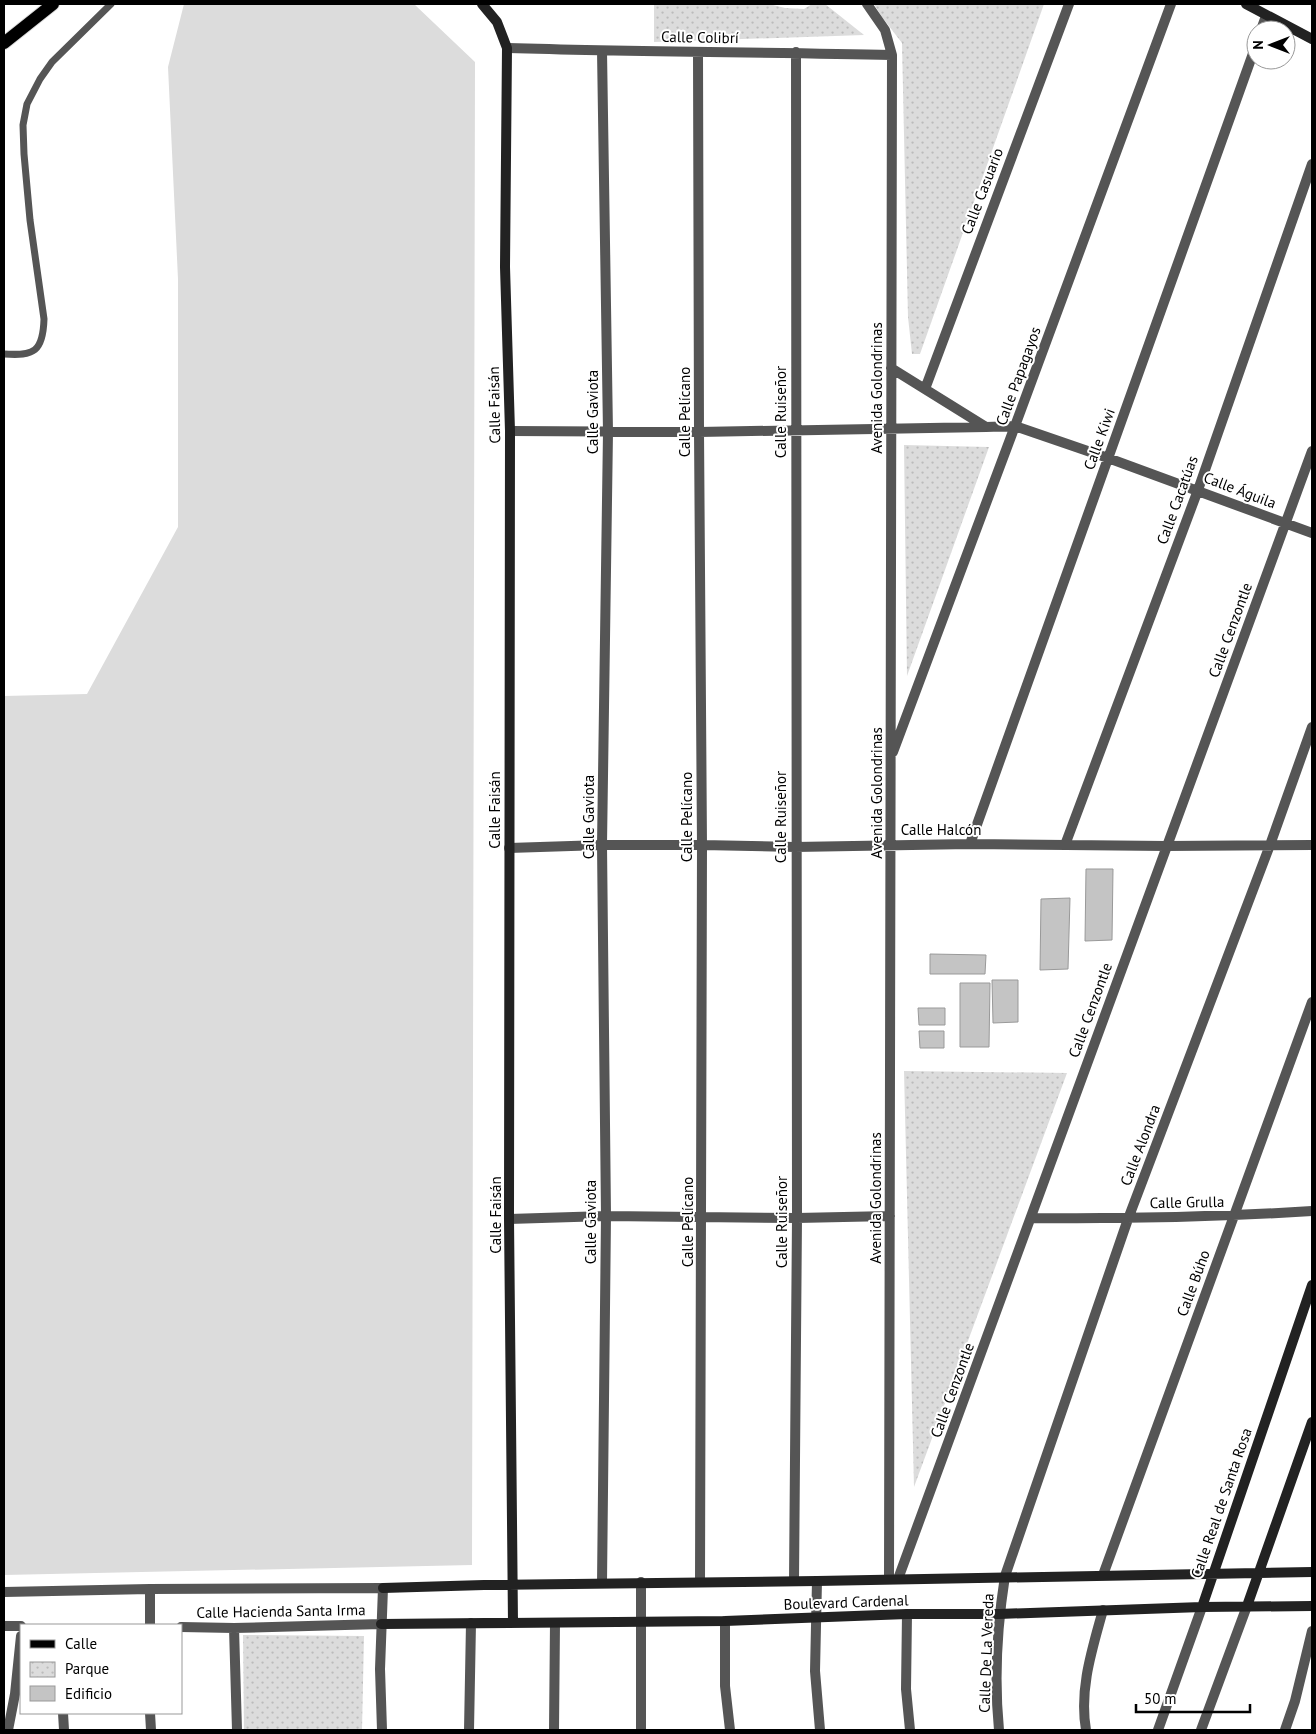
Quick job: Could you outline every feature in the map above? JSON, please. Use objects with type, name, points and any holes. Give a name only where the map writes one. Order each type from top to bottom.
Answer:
[{"type":"main road","points":[[4,43],[53,4]]},
{"type":"street","name":"Calle Faisán","points":[[482,4],[497,22],[507,48],[505,267],[510,431],[509,1220],[513,1623]]},
{"type":"street","name":"Avenida Golondrinas","points":[[860,4],[870,8],[885,30],[892,55],[890,1216],[894,1579]]},
{"type":"street","name":"Calle Casuario","points":[[924,389],[1068,4]]},
{"type":"street","name":"Calle Papagayos","points":[[891,758],[1171,4]]},
{"type":"street","points":[[1246,4],[1312,39]]},
{"type":"street","points":[[1265,20],[1266,16]]},
{"type":"street","name":"Calle Colibrí","points":[[507,48],[698,53],[796,52],[892,55]]},
{"type":"street","name":"Calle Gaviota","points":[[602,51],[608,432],[602,845],[606,1216],[602,1583]]},
{"type":"street","name":"Calle Ruiseñor","points":[[794,1581],[796,1218],[796,52]]},
{"type":"street","name":"Calle Pelícano","points":[[698,53],[702,845],[700,1582]]},
{"type":"street","name":"Calle Kiwi","points":[[970,844],[1247,70]]},
{"type":"street","name":"Calle Cacatúas","points":[[1065,845],[1198,490],[1312,164]]},
{"type":"street","points":[[891,368],[986,427]]},
{"type":"street","name":"Calle Águila","points":[[510,431],[699,432],[891,430],[1015,426],[1312,532]]},
{"type":"street","name":"Calle Cenzontle","points":[[894,1579],[1031,1218],[1312,451]]},
{"type":"street","name":"Calle Alondra","points":[[1004,1576],[1128,1219],[1270,845],[1312,727]]},
{"type":"street","name":"Calle Halcón","points":[[509,848],[602,845],[795,847],[890,844],[1312,845]]},
{"type":"street","name":"Calle Búho","points":[[1103,1575],[1312,1002]]},
{"type":"street","name":"Calle Grulla","points":[[1031,1218],[1128,1219],[1233,1216],[1312,1211]]},
{"type":"street","points":[[509,1220],[606,1216],[796,1218],[890,1216]]},
{"type":"street","name":"Calle Real de Santa Rosa","points":[[1158,1730],[1312,1285]]},
{"type":"street","points":[[1201,1730],[1312,1422]]},
{"type":"street","name":"Boulevard Cardenal","points":[[383,1588],[512,1584],[817,1581],[1004,1576],[1312,1572]]},
{"type":"street","name":"Calle De La Vereda","points":[[999,1730],[996,1688],[999,1614],[1004,1576]]},
{"type":"street","points":[[817,1581],[815,1671],[820,1730]]},
{"type":"street","points":[[641,1582],[641,1730]]},
{"type":"street","points":[[4,1592],[383,1588],[380,1668],[382,1730]]},
{"type":"street","points":[[150,1589],[150,1624]]},
{"type":"street","name":"Boulevard Cardenal","points":[[381,1624],[725,1621],[907,1614],[999,1614],[1202,1606],[1312,1606]]},
{"type":"street","points":[[1086,1730],[1085,1687],[1103,1610]]},
{"type":"street","points":[[907,1614],[906,1689],[910,1730]]},
{"type":"street","points":[[725,1621],[725,1686],[730,1730]]},
{"type":"street","points":[[469,1730],[471,1623]]},
{"type":"street","points":[[554,1730],[555,1623]]},
{"type":"street","name":"Calle Hacienda Santa Irma","points":[[182,1627],[234,1628],[381,1624]]},
{"type":"street","points":[[4,1626],[20,1626]]},
{"type":"street","points":[[234,1628],[237,1730]]},
{"type":"street","points":[[1285,1730],[1295,1701],[1312,1631]]},
{"type":"street","points":[[8,1730],[18,1695],[20,1656]]},
{"type":"street","points":[[63,1714],[64,1730]]},
{"type":"street","points":[[150,1714],[151,1730]]},
{"type":"lane","points":[[4,354],[28,354],[40,342],[43,334],[44,319],[30,220],[24,154],[23,125],[27,104],[40,79],[52,62],[111,4]]},
{"type":"green space","points":[[184,4],[414,4],[475,62],[472,1565],[4,1575],[4,696],[87,694],[178,527],[178,279],[168,67]]},
{"type":"green space","points":[[654,4],[769,4],[785,8],[804,9],[812,4],[825,4],[864,35],[654,42]]},
{"type":"green space","points":[[874,4],[1044,4],[920,354],[912,354],[908,317],[902,43]]},
{"type":"green space","points":[[904,445],[989,447],[907,676]]},
{"type":"green space","points":[[904,1071],[1067,1073],[914,1487]]},
{"type":"green space","points":[[243,1635],[364,1636],[362,1730],[244,1730]]},
{"type":"building","points":[[1086,869],[1113,869],[1112,940],[1085,941]]},
{"type":"building","points":[[1070,898],[1068,969],[1040,970],[1041,899]]},
{"type":"building","points":[[930,954],[986,955],[985,974],[930,974]]},
{"type":"building","points":[[992,980],[1018,980],[1018,1022],[993,1023]]},
{"type":"building","points":[[960,983],[990,983],[989,1047],[960,1047]]},
{"type":"building","points":[[918,1008],[945,1008],[945,1025],[919,1025]]},
{"type":"building","points":[[919,1031],[944,1031],[944,1048],[920,1048]]}]
